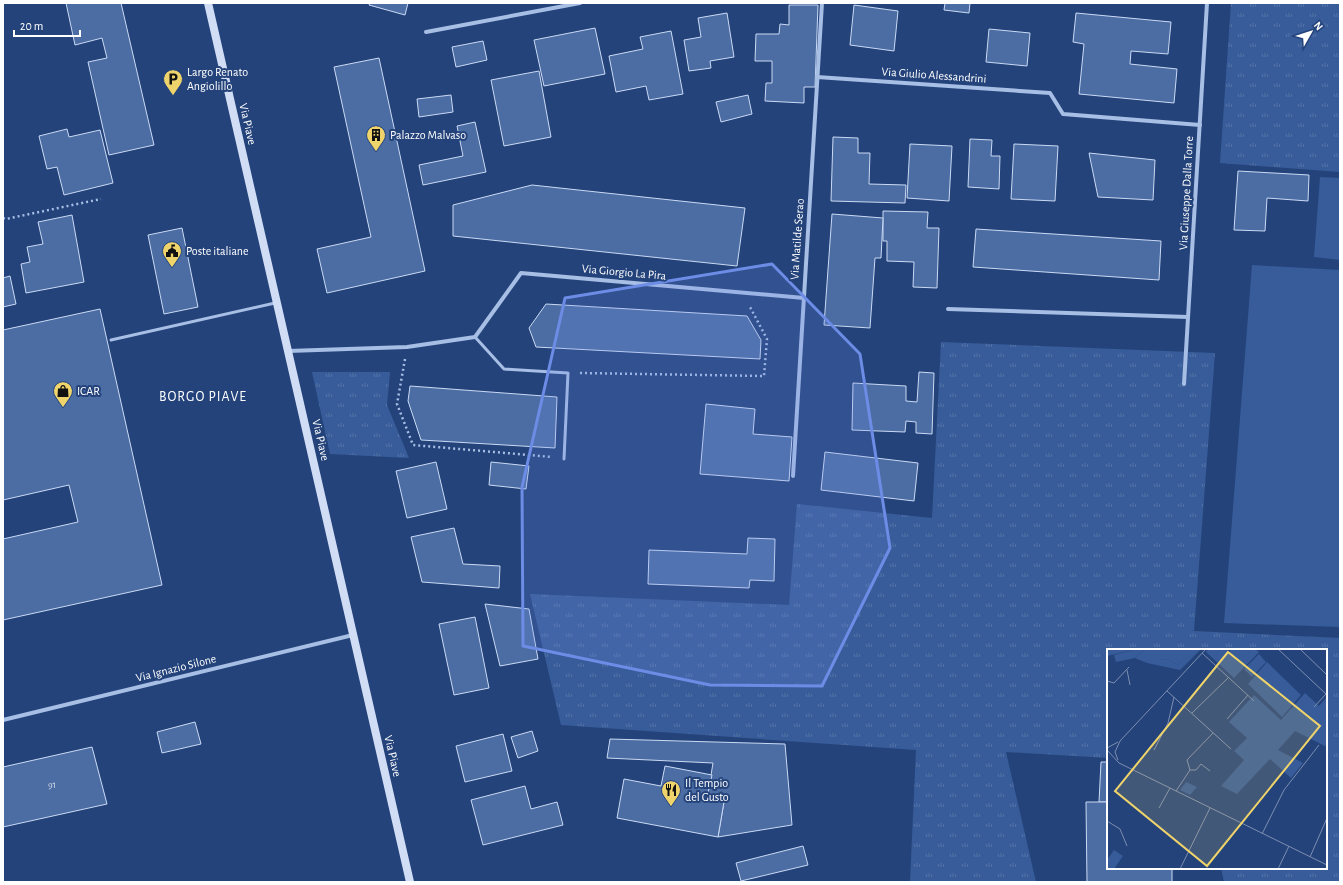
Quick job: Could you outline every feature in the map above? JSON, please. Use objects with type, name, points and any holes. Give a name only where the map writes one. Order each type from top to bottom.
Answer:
[{"type":"main road","name":"Via Piave","points":[[208,3],[410,882]]},
{"type":"street","points":[[426,32],[580,3]]},
{"type":"street","name":"Via Matilde Serao","points":[[793,476],[822,3]]},
{"type":"street","name":"Via Giuseppe Dalla Torre","points":[[1184,384],[1207,3]]},
{"type":"street","name":"Via Giulio Alessandrini","points":[[817,77],[1050,94],[1063,114],[1200,125]]},
{"type":"street","name":"Via Giorgio La Pira","points":[[475,337],[521,273],[804,298]]},
{"type":"street","points":[[948,309],[1188,317]]},
{"type":"street","points":[[288,351],[407,347],[475,337]]},
{"type":"street","name":"Via Ignazio Silone","points":[[3,720],[353,635]]},
{"type":"lane","points":[[111,340],[277,303]]},
{"type":"lane","points":[[475,337],[504,369],[568,373],[564,459]]},
{"type":"path","points":[[3,218],[6,219],[101,199]]},
{"type":"path","points":[[568,373],[764,376],[767,339],[742,293]]},
{"type":"path","points":[[407,347],[397,404],[413,445],[564,459]]},
{"type":"highlighted area","points":[[772,264],[860,354],[890,548],[822,686],[710,685],[523,646],[522,487],[565,298]]},
{"type":"green space","points":[[1231,3],[1340,3],[1340,172],[1220,163]]},
{"type":"green space","points":[[1320,177],[1340,178],[1340,260],[1314,257]]},
{"type":"green space","points":[[1252,265],[1340,270],[1340,627],[1224,623]]},
{"type":"green space","points":[[941,342],[1215,353],[1194,631],[1340,638],[1340,882],[1224,882],[1221,869],[1327,869],[1327,649],[1107,649],[1107,758],[1006,752],[1036,882],[910,882],[916,750],[561,725],[530,594],[789,605],[797,504],[932,518]]},
{"type":"green space","points":[[312,372],[390,372],[387,405],[409,458],[330,454]]},
{"type":"building","points":[[66,3],[121,3],[154,145],[109,155],[88,62],[107,58],[102,38],[75,45]]},
{"type":"building","points":[[370,3],[408,3],[405,15],[369,5]]},
{"type":"building","points":[[945,3],[970,3],[969,13],[944,10]]},
{"type":"building","points":[[789,5],[818,5],[815,87],[804,87],[804,103],[765,101],[766,83],[772,83],[772,61],[755,61],[756,34],[779,34],[780,24],[789,25]]},
{"type":"building","points":[[854,5],[898,11],[894,51],[850,45]]},
{"type":"building","points":[[727,13],[734,57],[710,61],[711,68],[689,71],[684,40],[701,37],[698,18]]},
{"type":"building","points":[[1076,13],[1171,22],[1168,54],[1131,51],[1130,64],[1177,69],[1174,103],[1079,94],[1084,44],[1073,42]]},
{"type":"building","points":[[595,28],[605,74],[544,86],[534,40]]},
{"type":"building","points":[[989,29],[1030,33],[1027,66],[986,62]]},
{"type":"building","points":[[671,31],[683,94],[649,100],[646,86],[616,92],[609,56],[643,49],[640,37]]},
{"type":"building","points":[[483,41],[487,60],[456,67],[452,47]]},
{"type":"building","name":"Palazzo Malvaso","points":[[379,58],[425,271],[327,293],[317,249],[371,237],[334,67]]},
{"type":"building","points":[[539,71],[551,137],[504,146],[491,80]]},
{"type":"building","points":[[451,95],[453,112],[419,117],[417,99]]},
{"type":"building","points":[[748,95],[752,114],[721,122],[716,102]]},
{"type":"building","points":[[475,122],[486,172],[423,185],[419,165],[463,156],[457,126]]},
{"type":"building","points":[[67,129],[69,137],[100,130],[113,183],[64,195],[57,167],[47,169],[39,136]]},
{"type":"building","points":[[833,137],[858,138],[858,153],[870,153],[869,184],[906,185],[905,203],[831,201]]},
{"type":"building","points":[[970,139],[992,140],[991,156],[1000,156],[999,189],[968,187]]},
{"type":"building","points":[[910,144],[952,146],[949,201],[907,198]]},
{"type":"building","points":[[1014,144],[1058,146],[1055,201],[1011,199]]},
{"type":"building","points":[[1089,153],[1155,160],[1153,200],[1098,197]]},
{"type":"building","points":[[1238,171],[1309,175],[1308,201],[1267,198],[1265,231],[1234,230]]},
{"type":"building","points":[[532,185],[745,208],[737,266],[453,236],[453,205]]},
{"type":"building","points":[[883,211],[928,212],[927,228],[939,228],[937,288],[913,287],[914,262],[887,261],[887,241],[883,241]]},
{"type":"building","points":[[832,214],[883,218],[881,258],[875,258],[870,328],[824,325]]},
{"type":"building","points":[[72,215],[84,282],[26,293],[21,264],[30,262],[27,247],[43,244],[38,222]]},
{"type":"building","name":"Poste italiane","points":[[182,228],[198,307],[164,314],[148,235]]},
{"type":"building","points":[[976,229],[1161,241],[1159,280],[973,267]]},
{"type":"building","points":[[10,276],[16,304],[3,307],[3,278]]},
{"type":"building","points":[[546,304],[747,316],[761,340],[760,359],[536,347],[529,328]]},
{"type":"building","name":"ICAR","points":[[100,309],[162,585],[3,620],[3,539],[78,522],[69,485],[3,500],[3,330]]},
{"type":"building","points":[[919,372],[934,373],[932,434],[916,433],[916,422],[906,421],[905,432],[852,430],[853,383],[906,386],[906,401],[917,402]]},
{"type":"building","points":[[410,386],[557,397],[555,448],[421,440],[408,401]]},
{"type":"building","points":[[706,404],[755,409],[753,434],[792,437],[789,481],[700,474]]},
{"type":"building","points":[[825,452],[918,463],[914,501],[821,490]]},
{"type":"building","points":[[436,462],[447,509],[407,518],[396,471]]},
{"type":"building","points":[[491,462],[529,466],[526,489],[489,485]]},
{"type":"building","points":[[454,528],[463,564],[500,566],[499,588],[422,582],[411,537]]},
{"type":"building","points":[[748,538],[775,539],[774,581],[750,580],[749,588],[648,584],[649,550],[747,554]]},
{"type":"building","points":[[485,604],[529,609],[538,659],[500,666]]},
{"type":"building","points":[[475,617],[489,688],[454,695],[439,624]]},
{"type":"building","points":[[195,722],[201,744],[162,753],[157,732]]},
{"type":"building","points":[[532,731],[538,751],[518,758],[511,737]]},
{"type":"building","points":[[503,734],[512,771],[465,782],[456,746]]},
{"type":"building","points":[[610,739],[785,744],[792,825],[718,837],[725,796],[708,793],[713,763],[607,758]]},
{"type":"building","points":[[92,747],[107,804],[3,827],[3,767]]},
{"type":"building","points":[[1101,762],[1107,762],[1107,802],[1099,802]]},
{"type":"building","name":"Il Tempio del Gusto","points":[[665,766],[712,775],[708,793],[725,796],[718,837],[617,818],[624,779],[661,786]]},
{"type":"building","points":[[525,786],[531,809],[557,802],[563,825],[483,845],[471,800]]},
{"type":"building","points":[[1086,802],[1107,802],[1107,869],[1172,869],[1172,882],[1087,882]]},
{"type":"building","points":[[803,846],[808,865],[741,881],[736,863]]},
{"type":"place","name":"Largo Renato Angiolillo","points":[[173,96]]},
{"type":"place","name":"Palazzo Malvaso","points":[[376,152]]},
{"type":"place","name":"Poste italiane","points":[[172,268]]},
{"type":"place","name":"ICAR","points":[[63,408]]},
{"type":"place","name":"Il Tempio del Gusto","points":[[671,807]]},
{"type":"district","name":"BORGO PIAVE","points":[[203,397]]}]
